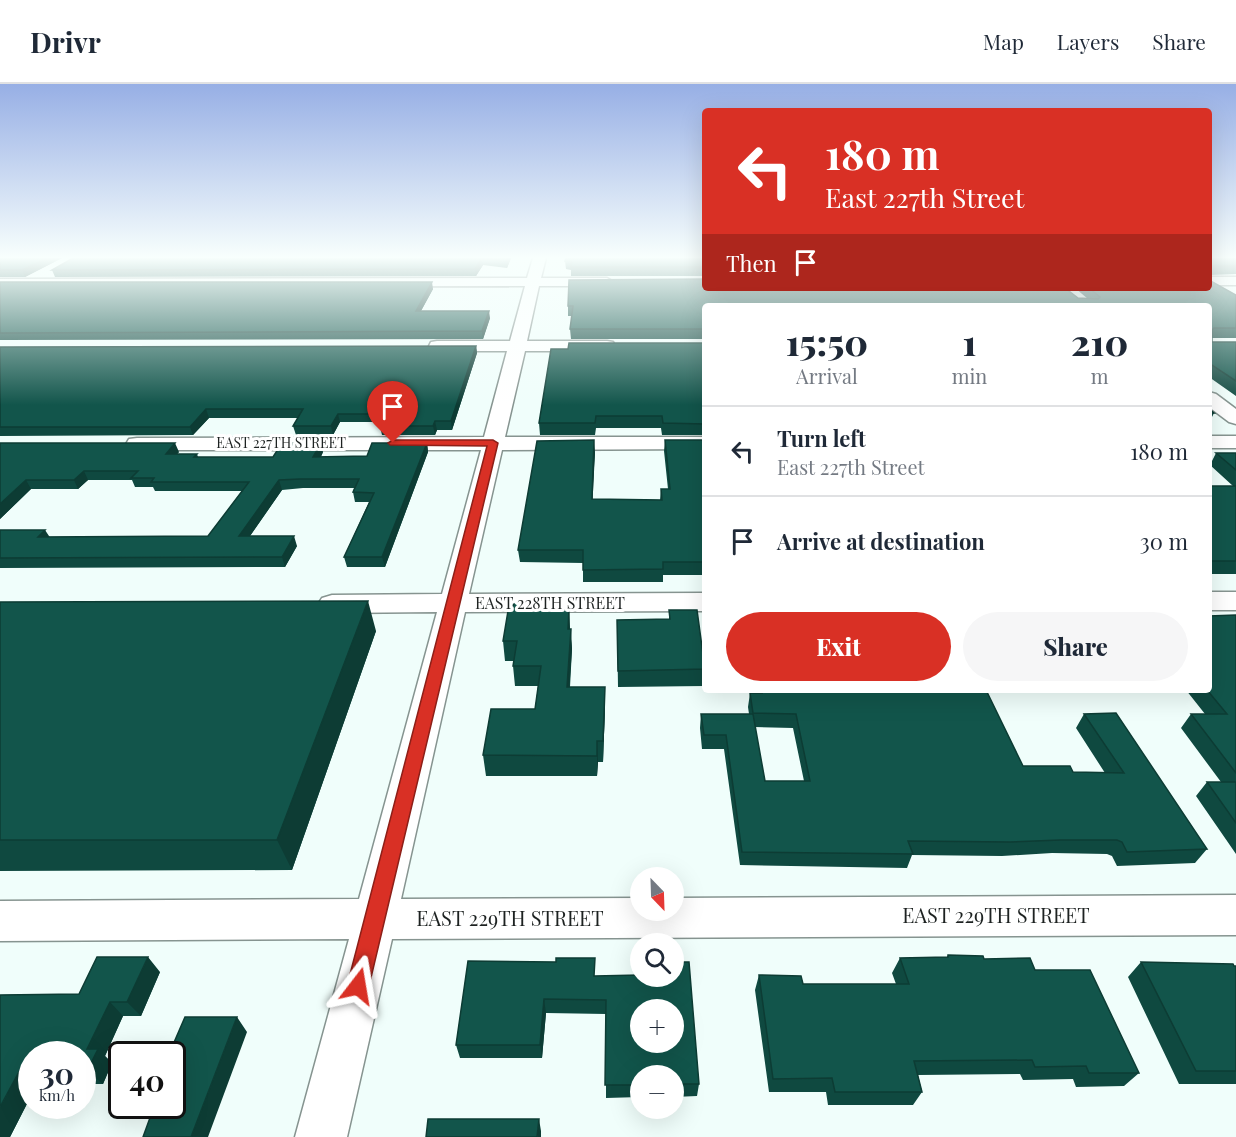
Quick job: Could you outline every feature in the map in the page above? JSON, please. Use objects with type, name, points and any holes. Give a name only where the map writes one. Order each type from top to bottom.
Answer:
[{"type":"street","points":[[321,1137],[527,307]]},
{"type":"street","points":[[422,346],[623,346]]},
{"type":"street","points":[[1212,400],[1236,418]]},
{"type":"street","points":[[1212,442],[1236,442]]},
{"type":"street","name":"EAST 227TH STREET","points":[[118,444],[702,443]]},
{"type":"street","points":[[1212,601],[1236,601]]},
{"type":"street","name":"EAST 228TH STREET","points":[[309,604],[702,603]]},
{"type":"street","name":"EAST 229TH STREET","points":[[0,921],[1236,915]]},
{"type":"building","points":[[0,307],[418,307],[416,311],[489,311],[482,331],[0,333]]},
{"type":"building","points":[[573,307],[702,307],[702,329],[570,329]]},
{"type":"building","points":[[1212,307],[1236,307],[1236,328],[1214,328],[1212,330]]},
{"type":"building","points":[[1212,342],[1236,342],[1236,381],[1212,365]]},
{"type":"building","points":[[569,343],[702,343],[702,424],[663,423],[662,416],[596,416],[595,423],[539,423],[551,349],[568,349]]},
{"type":"building","points":[[476,346],[451,421],[435,421],[433,426],[380,426],[386,414],[338,414],[331,426],[293,426],[303,409],[206,409],[190,427],[0,427],[0,347]]},
{"type":"building","points":[[594,440],[592,499],[662,500],[661,489],[670,489],[665,440],[702,440],[702,562],[663,562],[663,569],[583,570],[583,550],[518,550],[537,441]]},
{"type":"building","points":[[0,443],[175,443],[166,454],[197,454],[194,457],[273,457],[282,443],[321,443],[313,457],[367,456],[372,443],[427,443],[382,557],[344,557],[374,493],[353,492],[359,479],[300,479],[279,480],[239,536],[294,536],[282,557],[0,558],[0,530],[45,530],[38,537],[208,536],[249,482],[151,482],[154,478],[131,478],[138,471],[84,471],[74,480],[26,480],[0,504]]},
{"type":"building","points":[[1216,453],[1236,453],[1236,470]]},
{"type":"building","points":[[1212,486],[1236,486],[1236,561],[1212,561]]},
{"type":"building","points":[[368,601],[277,840],[0,840],[0,602]]},
{"type":"building","points":[[514,602],[541,602],[540,610],[569,610],[568,629],[571,629],[567,687],[605,687],[603,741],[597,741],[597,756],[483,755],[491,709],[535,709],[541,666],[513,666],[517,641],[503,641],[508,611],[512,611]]},
{"type":"building","points":[[669,610],[697,610],[702,647],[702,669],[618,671],[617,620],[670,619]]},
{"type":"building","points":[[1236,615],[1236,773],[1191,714],[1227,714],[1210,693],[1212,693],[1212,616]]},
{"type":"building","points":[[750,693],[987,693],[1023,766],[1070,766],[1073,772],[1124,773],[1084,714],[1116,713],[1207,849],[1127,852],[1122,842],[1117,840],[1060,840],[908,841],[913,854],[742,852],[726,735],[704,735],[701,714],[753,714],[765,781],[810,781],[796,714],[753,713]]},
{"type":"building","points":[[1207,782],[1236,782],[1236,823]]},
{"type":"building","points":[[948,955],[983,956],[984,959],[1030,958],[1035,970],[1090,970],[1139,1073],[1089,1073],[1086,1066],[1035,1067],[1032,1060],[914,1061],[922,1092],[835,1092],[832,1078],[773,1079],[759,975],[801,976],[803,984],[909,984],[900,958],[948,957]]},
{"type":"building","points":[[97,957],[148,957],[127,1002],[110,1002],[91,1041],[18,1041],[18,1074],[0,1107],[0,995],[79,994]]},
{"type":"building","points":[[556,958],[595,958],[594,976],[630,975],[630,987],[684,987],[684,962],[689,962],[699,1084],[684,1084],[684,1065],[630,1065],[630,1085],[605,1085],[606,1000],[544,999],[540,1045],[456,1045],[468,961],[556,962]]},
{"type":"building","points":[[1141,962],[1233,964],[1236,966],[1236,1071],[1196,1071]]},
{"type":"building","points":[[185,1017],[237,1017],[191,1137],[143,1137],[150,1119],[186,1119],[186,1041],[175,1041]]},
{"type":"building","points":[[428,1119],[539,1119],[537,1137],[426,1137]]},
{"type":"route","points":[[358,986],[493,443],[393,443]]}]
